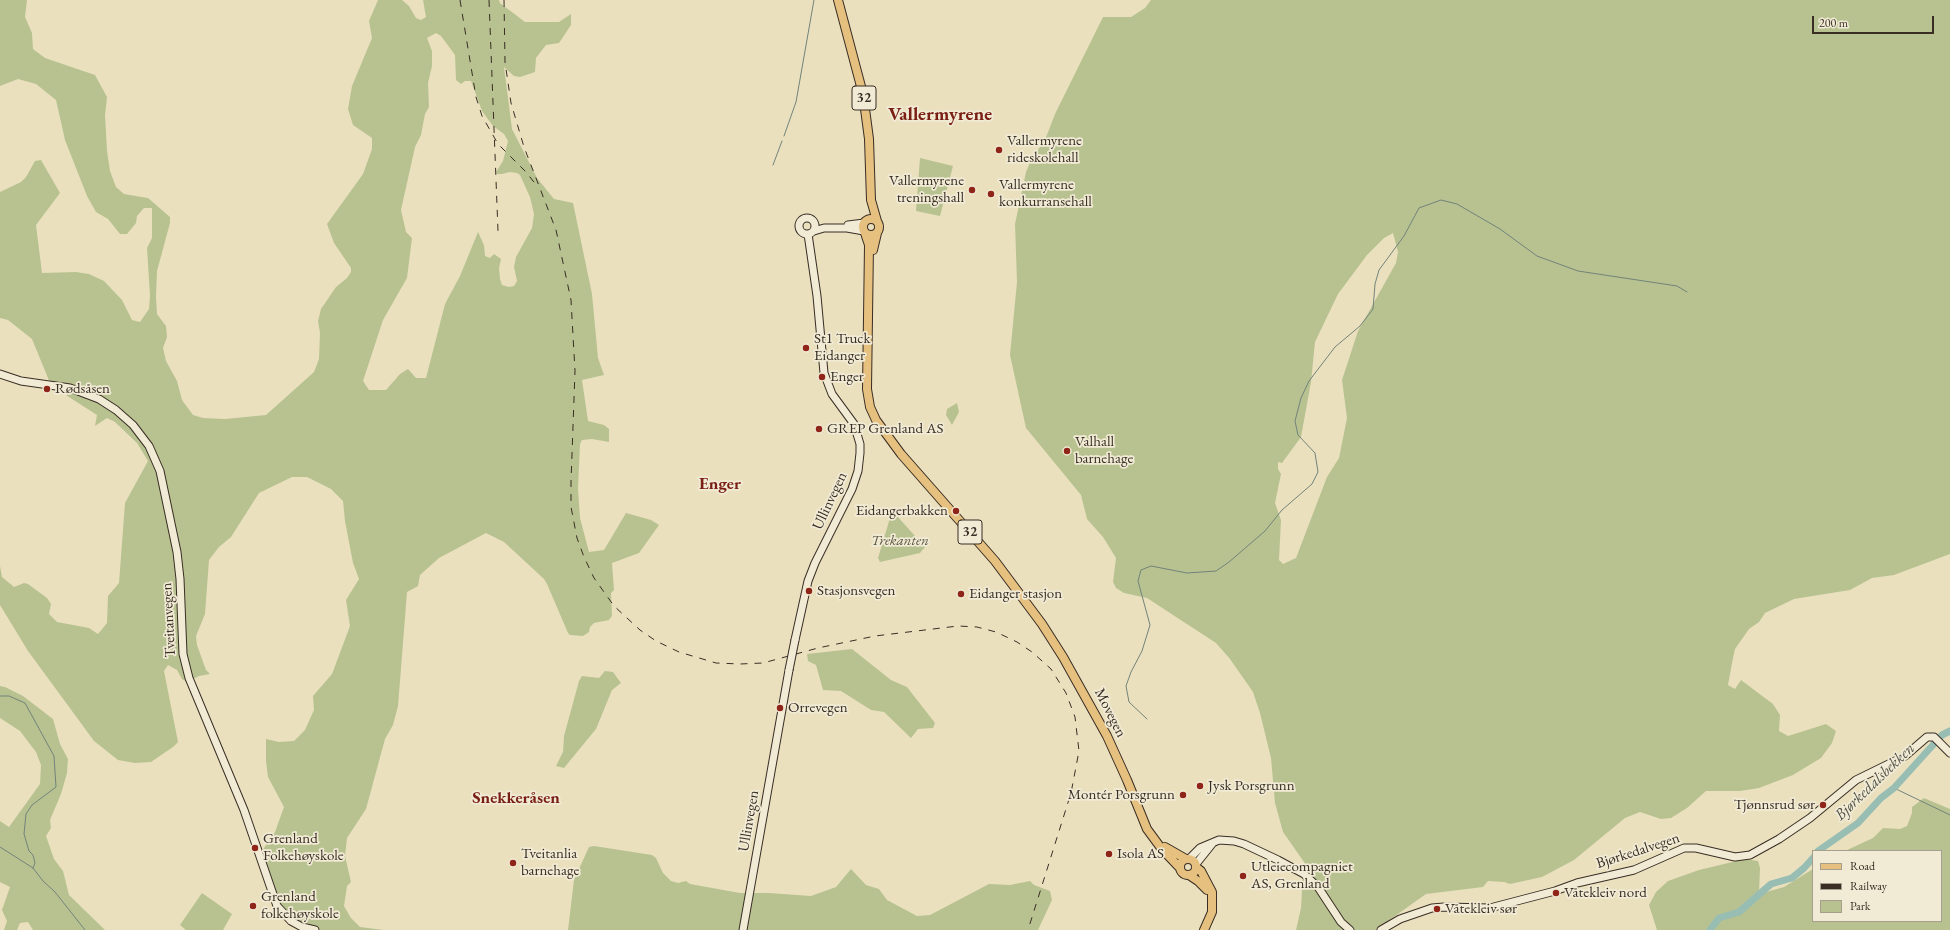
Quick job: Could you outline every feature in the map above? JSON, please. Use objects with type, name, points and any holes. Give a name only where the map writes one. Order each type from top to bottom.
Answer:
[{"type":"main road","name":"32","points":[[838,0],[863,94],[869,139],[871,200],[880,227],[873,247],[870,395]]},
{"type":"main road","name":"32","points":[[870,395],[869,245],[864,227],[871,200]]},
{"type":"main road","name":"Ullinvegen","points":[[743,930],[789,670],[808,581],[815,563],[852,489],[858,471],[860,453],[860,444],[854,424],[832,394],[824,373],[811,232],[814,222],[806,218],[800,224],[800,230],[811,232]]},
{"type":"main road","points":[[811,232],[824,228],[864,227],[871,219],[877,221]]},
{"type":"main road","points":[[814,222],[828,225],[853,225],[864,227],[871,236],[877,233]]},
{"type":"main road","name":"Tveitanvegen","points":[[0,374],[21,381],[70,388],[99,399],[116,410],[133,424],[154,454],[162,478],[178,560],[182,643],[187,672],[246,816],[277,906],[291,921],[302,927],[315,930]]},
{"type":"main road","name":"Movegen","points":[[870,395],[881,418],[910,464],[985,549],[1027,604],[1063,657],[1088,700],[1127,780],[1147,829],[1179,867]]},
{"type":"main road","name":"Bjørkedalvegen","points":[[1385,927],[1406,917],[1435,907],[1479,909],[1503,905],[1583,882],[1634,870],[1684,848],[1694,848],[1735,857],[1754,854],[1780,839],[1816,814],[1856,780],[1900,759],[1926,737],[1934,737],[1949,753]]},
{"type":"main road","points":[[1179,867],[1181,863],[1200,848],[1213,842],[1219,840],[1229,840],[1244,844],[1296,869],[1318,887],[1341,922],[1350,930]]},
{"type":"main road","name":"Movegen","points":[[1156,841],[1170,851],[1188,859]]},
{"type":"main road","points":[[1189,875],[1195,871],[1196,866],[1213,842]]},
{"type":"main road","name":"32","points":[[1188,859],[1193,860],[1210,887],[1212,912],[1204,930]]},
{"type":"main road","name":"32","points":[[1179,867],[1182,874],[1189,875],[1203,885],[1211,896]]},
{"type":"green space","points":[[0,0],[27,0],[25,17],[32,33],[33,49],[45,58],[95,75],[107,97],[105,115],[107,151],[110,171],[116,187],[124,194],[148,198],[170,217],[170,223],[157,271],[157,314],[166,326],[167,337],[163,348],[166,361],[177,381],[182,400],[193,415],[203,418],[225,419],[266,415],[314,372],[319,359],[320,333],[318,321],[321,309],[336,287],[347,278],[351,272],[351,268],[334,243],[327,224],[363,174],[372,149],[372,138],[353,125],[348,109],[352,86],[372,38],[369,21],[378,0],[402,0],[409,6],[416,18],[421,20],[426,17],[423,0],[499,0],[500,3],[525,22],[559,22],[571,14],[571,25],[559,43],[546,45],[536,58],[535,72],[520,77],[514,76],[504,67],[512,129],[537,178],[554,199],[573,203],[592,294],[598,358],[604,375],[582,380],[588,421],[604,425],[609,429],[609,442],[592,439],[582,440],[580,444],[578,489],[580,518],[589,552],[604,550],[626,513],[651,520],[659,525],[639,553],[612,563],[614,590],[611,593],[612,616],[609,620],[594,623],[590,627],[589,632],[583,636],[570,635],[568,633],[544,579],[504,542],[486,533],[439,558],[420,575],[418,586],[407,592],[398,706],[393,725],[385,739],[366,809],[347,838],[345,856],[351,882],[347,886],[344,906],[351,918],[360,927],[384,930],[307,930],[291,920],[276,902],[260,854],[275,832],[284,807],[268,777],[266,739],[279,742],[294,741],[305,730],[314,710],[313,696],[332,674],[350,626],[346,600],[359,579],[353,563],[345,521],[343,501],[331,489],[307,477],[292,477],[259,493],[231,537],[219,547],[209,560],[205,614],[196,636],[197,645],[206,670],[210,674],[199,676],[187,682],[182,679],[177,670],[168,665],[164,671],[178,742],[151,762],[135,763],[118,760],[94,741],[28,651],[0,605],[0,566],[2,577],[14,587],[24,583],[28,584],[47,598],[51,604],[49,614],[57,622],[89,628],[98,634],[107,623],[108,596],[119,583],[125,503],[148,461],[137,443],[115,422],[107,418],[95,426],[97,415],[58,390],[50,383],[32,339],[8,320],[0,318],[0,192],[21,182],[26,177],[35,161],[41,160],[60,193],[36,225],[42,273],[76,272],[89,274],[104,281],[122,300],[132,320],[140,322],[149,309],[150,296],[147,248],[152,238],[152,208],[144,208],[137,216],[136,223],[127,234],[120,234],[108,219],[96,212],[87,196],[65,140],[56,100],[36,84],[18,79],[0,86]],"holes":[[[436,33],[441,36],[455,55],[456,80],[461,84],[465,81],[471,81],[482,111],[493,126],[504,134],[508,141],[503,161],[496,172],[497,174],[510,172],[520,175],[530,197],[534,214],[532,228],[516,257],[514,267],[517,281],[514,286],[509,287],[502,285],[500,279],[499,268],[501,259],[494,254],[490,258],[485,256],[484,245],[478,232],[460,276],[445,304],[426,378],[416,378],[408,369],[400,374],[386,390],[369,390],[363,381],[383,320],[407,278],[412,238],[406,232],[401,210],[415,147],[421,135],[425,114],[429,107],[428,83],[432,66],[432,51],[427,38]]]},
{"type":"green space","points":[[1151,0],[1950,0],[1950,554],[1894,575],[1872,578],[1850,590],[1794,599],[1765,613],[1759,622],[1749,629],[1735,649],[1728,685],[1735,689],[1741,680],[1773,704],[1780,715],[1779,731],[1788,736],[1826,724],[1836,731],[1832,743],[1821,758],[1793,775],[1759,788],[1740,791],[1706,791],[1687,808],[1671,818],[1661,819],[1640,812],[1625,818],[1574,860],[1542,877],[1510,884],[1488,881],[1483,887],[1426,894],[1388,921],[1387,928],[1390,930],[1296,930],[1301,908],[1302,891],[1300,882],[1311,872],[1283,832],[1275,803],[1271,758],[1260,713],[1253,692],[1230,659],[1216,643],[1147,598],[1124,593],[1116,588],[1113,582],[1116,558],[1103,537],[1087,519],[1081,495],[1026,428],[1010,355],[1017,282],[1015,224],[1026,172],[1032,158],[1045,140],[1055,114],[1103,17],[1131,17],[1145,8]],"holes":[[[1393,233],[1398,252],[1396,263],[1358,331],[1342,380],[1347,418],[1339,458],[1327,477],[1296,558],[1283,564],[1279,560],[1281,520],[1275,503],[1281,474],[1278,469],[1278,462],[1282,463],[1301,437],[1311,382],[1315,342],[1338,294],[1367,255],[1384,238]]]},
{"type":"green space","points":[[920,158],[953,166],[940,216],[916,211]]},
{"type":"green space","points":[[957,403],[959,412],[952,425],[946,415],[947,409]]},
{"type":"green space","name":"Trekanten","points":[[894,515],[897,516],[925,547],[920,553],[880,562],[878,558],[890,518]]},
{"type":"green space","points":[[852,649],[891,680],[907,687],[935,723],[933,728],[918,729],[911,738],[884,712],[871,710],[841,691],[823,690],[816,665],[808,661],[807,654]]},
{"type":"green space","points":[[605,671],[613,672],[621,683],[612,690],[596,729],[564,768],[556,766],[563,752],[564,736],[579,681],[582,676],[599,678]]},
{"type":"green space","points":[[0,686],[23,696],[53,719],[60,744],[68,759],[67,773],[61,794],[50,820],[51,828],[46,836],[54,859],[63,871],[69,895],[105,930],[33,930],[28,922],[20,923],[17,930],[4,930],[7,921],[2,910],[10,887],[0,882],[0,821],[9,827],[40,784],[41,765],[36,752],[20,731],[0,718]]},
{"type":"green space","points":[[1924,798],[1950,809],[1950,930],[1657,930],[1649,905],[1656,892],[1668,881],[1699,870],[1745,859],[1758,861],[1760,868],[1759,894],[1784,887],[1812,870],[1812,922],[1942,922],[1942,850],[1847,850],[1873,838],[1883,828],[1900,829],[1907,826],[1912,813],[1912,807]]},
{"type":"green space","points":[[594,846],[652,855],[656,858],[663,873],[671,881],[678,883],[686,881],[690,884],[740,893],[769,893],[811,896],[836,887],[851,869],[866,885],[879,889],[887,900],[917,916],[930,915],[989,884],[1010,885],[1030,881],[1034,885],[1050,891],[1052,900],[1038,930],[568,930],[574,880],[589,847]]},
{"type":"green space","points":[[202,893],[232,914],[223,930],[186,930],[180,925]]},
{"type":"waterway","points":[[784,136],[796,102],[814,0]]},
{"type":"waterway","points":[[773,165],[782,141]]},
{"type":"waterway","points":[[1147,719],[1129,702],[1126,686],[1131,672],[1142,651],[1150,625],[1138,581],[1141,570],[1151,566],[1187,573],[1216,571],[1229,562],[1265,531],[1282,510],[1312,484],[1318,472],[1315,453],[1298,435],[1295,421],[1301,398],[1309,381],[1335,347],[1360,326],[1373,309],[1375,284],[1379,270],[1404,236],[1419,208],[1441,200],[1457,204],[1500,229],[1537,256],[1578,271],[1677,286],[1687,292]]},
{"type":"waterway","points":[[0,696],[9,696],[25,703],[54,756],[56,787],[32,805],[26,814],[24,834],[29,851],[33,855],[35,863],[33,868]]},
{"type":"waterway","name":"Bjørkedalsbekken","points":[[1819,850],[1858,823],[1881,798],[1894,788],[1942,735],[1950,731]]},
{"type":"waterway","points":[[1894,788],[1950,815]]},
{"type":"waterway","points":[[0,847],[33,868],[43,881],[55,892],[85,930]]},
{"type":"waterway","name":"Bjørkedalsbekken","points":[[1710,930],[1719,918],[1739,912],[1771,884],[1792,878],[1812,859]]},
{"type":"railway","points":[[460,0],[476,97],[482,116],[498,144],[526,172],[537,186]]},
{"type":"railway","points":[[489,0],[498,231]]},
{"type":"railway","points":[[504,0],[505,62],[511,103],[524,147],[556,230],[571,300],[575,371],[571,507],[577,538],[594,578],[614,606],[640,630],[656,641],[679,652],[716,663],[763,663],[818,648],[875,636],[958,626],[977,627],[996,632],[1017,642],[1032,652],[1051,669],[1066,693],[1075,717],[1079,751],[1071,793],[1028,930]]},
{"type":"place","name":"Vallermyrene rideskolehall","points":[[999,150]]},
{"type":"place","name":"Vallermyrene treningshall","points":[[972,190]]},
{"type":"place","name":"Vallermyrene konkurransehall","points":[[991,194]]},
{"type":"place","name":"St1 Truck Eidanger","points":[[806,348]]},
{"type":"place","name":"Enger","points":[[822,377]]},
{"type":"place","name":"Rødsåsen","points":[[47,389]]},
{"type":"place","name":"GREP Grenland AS","points":[[819,429]]},
{"type":"place","name":"Valhall barnehage","points":[[1067,451]]},
{"type":"place","name":"Eidangerbakken","points":[[956,511]]},
{"type":"place","name":"Stasjonsvegen","points":[[809,591]]},
{"type":"place","name":"Eidanger stasjon","points":[[961,594]]},
{"type":"place","name":"Orrevegen","points":[[780,708]]},
{"type":"place","name":"Jysk Porsgrunn","points":[[1200,786]]},
{"type":"place","name":"Montér Porsgrunn","points":[[1183,795]]},
{"type":"place","name":"Tjønnsrud sør","points":[[1823,805]]},
{"type":"place","name":"Grenland Folkehøyskole","points":[[255,848]]},
{"type":"place","name":"Isola AS","points":[[1109,854]]},
{"type":"place","name":"Tveitanlia barnehage","points":[[513,863]]},
{"type":"place","name":"Utleiecompagniet AS, Grenland","points":[[1243,876]]},
{"type":"place","name":"Våtekleiv nord","points":[[1556,893]]},
{"type":"place","name":"Grenland folkehøyskole","points":[[253,906]]},
{"type":"place","name":"Våtekleiv sør","points":[[1437,909]]},
{"type":"district","name":"Vallermyrene","points":[[940,115]]},
{"type":"district","name":"Enger","points":[[720,484]]},
{"type":"district","name":"Snekkeråsen","points":[[516,798]]}]
